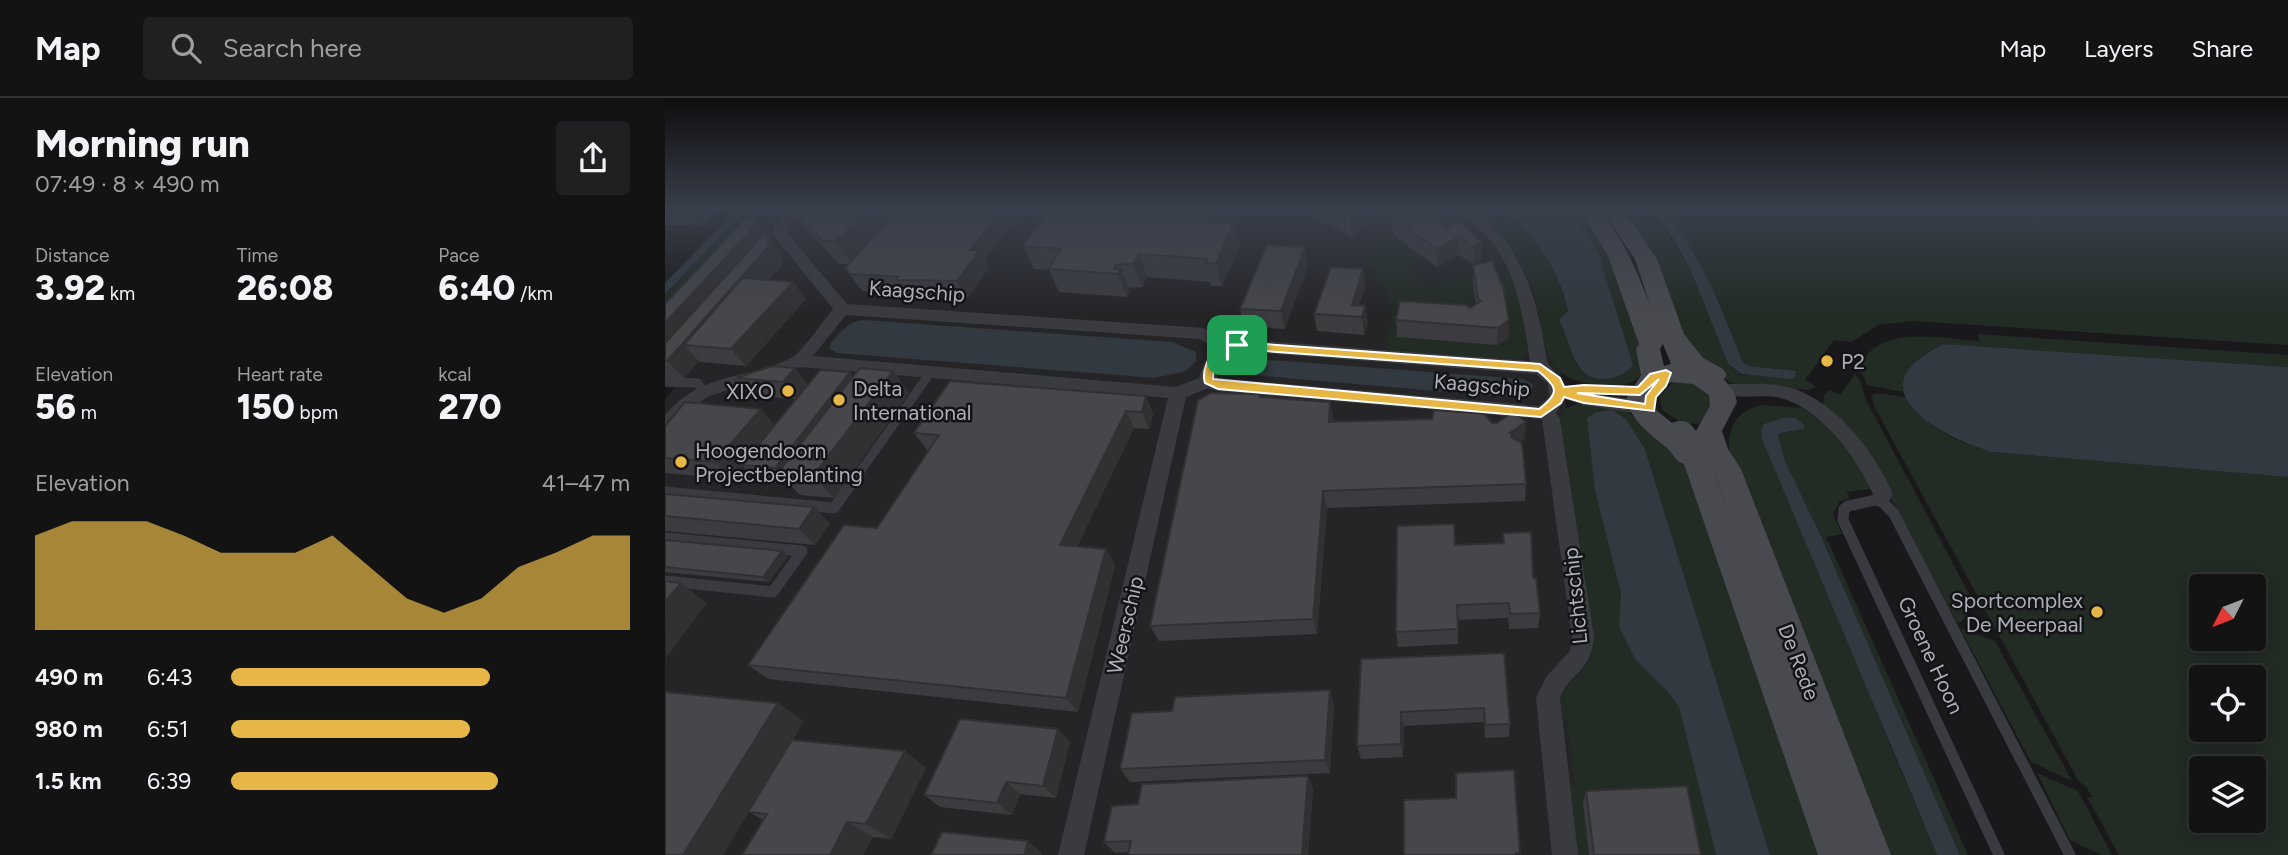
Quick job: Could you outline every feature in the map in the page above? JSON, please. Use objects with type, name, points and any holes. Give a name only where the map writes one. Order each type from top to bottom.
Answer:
[{"type":"main road","points":[[1615,244],[1623,261],[1651,344],[1648,349],[1650,422],[1678,433],[1715,429],[1733,415],[1729,394],[1680,357],[1646,259],[1636,244]]},
{"type":"main road","points":[[1650,391],[1697,372]]},
{"type":"main road","name":"De Rede","points":[[1715,429],[1713,469],[1837,855]]},
{"type":"main road","name":"De Rede","points":[[1678,433],[1713,469],[1872,855]]},
{"type":"street","points":[[783,244],[842,309]]},
{"type":"street","points":[[1503,244],[1524,284],[1535,329],[1540,368]]},
{"type":"street","name":"Kaagschip","points":[[799,361],[842,309],[1204,334],[1224,348],[1237,345],[1540,368],[1556,380],[1563,392],[1541,413],[1218,385],[1208,381]]},
{"type":"street","points":[[665,427],[685,402],[703,392],[799,361],[882,374],[930,373],[1168,391],[1177,394],[1208,381],[1213,362],[1224,348]]},
{"type":"street","points":[[1563,392],[1584,399],[1650,391]]},
{"type":"street","name":"Weerschip","points":[[1071,855],[1177,405],[1177,394]]},
{"type":"street","name":"Groene Hoon","points":[[1729,394],[1808,403],[1823,415],[1863,458],[1880,487],[1883,495],[1880,499]]},
{"type":"street","name":"Lichtschip","points":[[1546,411],[1551,421],[1583,637],[1581,655],[1554,684],[1548,698],[1565,855]]},
{"type":"lane","points":[[665,492],[834,508],[930,373]]},
{"type":"lane","points":[[665,382],[698,383],[703,392]]},
{"type":"lane","points":[[784,503],[792,493]]},
{"type":"lane","name":"Groene Hoon","points":[[1999,855],[1843,520],[1842,514],[1848,506],[1880,499],[1894,514],[2070,855]]},
{"type":"lane","points":[[665,538],[802,551],[773,592],[665,581]]},
{"type":"shaded area","points":[[703,244],[713,244],[665,294],[665,283]]},
{"type":"shaded area","points":[[713,244],[756,244],[665,339],[665,294]]},
{"type":"shaded area","points":[[741,244],[1525,244],[1558,356],[1572,442],[1706,855],[665,855],[665,400],[674,388],[665,387],[665,329]]},
{"type":"shaded area","points":[[1369,244],[1404,244],[1426,259],[1410,266],[1416,278],[1412,280],[1414,285],[1423,283],[1426,286],[1498,270],[1514,275],[1519,287],[1529,352],[1517,361],[1426,355],[1426,352],[1402,350],[1401,353],[1390,352],[1384,346],[1392,318],[1391,305],[1375,273],[1357,253]]},
{"type":"shaded area","points":[[1507,244],[1537,244],[1552,268],[1568,312],[1559,320],[1571,344],[1577,366],[1598,252],[1593,244],[1605,244],[1645,350],[1644,377],[1640,376],[1621,385],[1600,385],[1576,381],[1560,372],[1550,360],[1534,293]]},
{"type":"shaded area","points":[[1537,244],[1593,244],[1598,252],[1633,365],[1627,371],[1617,377],[1605,379],[1594,378],[1579,367],[1559,320],[1568,311],[1564,296]]},
{"type":"shaded area","points":[[1675,244],[1691,271],[1728,364],[1741,375],[1796,371],[1748,366],[1743,363],[1718,302],[1689,244],[2288,244],[2288,345],[1912,321],[1878,325],[1852,342],[1834,340],[1805,380],[1816,387],[1809,390],[1749,387],[1729,382],[1689,347],[1646,245]]},
{"type":"shaded area","points":[[1676,244],[1689,244],[1718,302],[1743,363],[1796,371],[1795,377],[1791,379],[1741,374],[1728,364],[1691,271]]},
{"type":"shaded area","points":[[864,320],[1172,342],[1196,352],[1196,361],[1186,371],[1155,378],[837,353],[830,349],[830,344],[845,328]]},
{"type":"shaded area","points":[[1977,334],[2288,355],[2288,367],[1944,344],[1928,352],[1909,368],[1904,392],[1867,385],[1863,375],[1856,371],[1869,353],[1892,340],[1922,336],[1980,341]]},
{"type":"shaded area","points":[[1944,344],[2288,367],[2288,477],[1991,452],[1969,444],[1928,422],[1912,408],[1904,393],[1905,377],[1917,360]]},
{"type":"shaded area","points":[[1243,358],[1524,379],[1533,385],[1530,395],[1515,398],[1240,374],[1232,370],[1234,362]]},
{"type":"shaded area","points":[[1855,374],[1860,380],[1866,400],[1975,605],[1960,623],[1956,621],[1869,457],[1822,406],[1824,396],[1829,390],[1840,395]]},
{"type":"shaded area","points":[[1675,379],[1686,380],[1713,394],[1712,409],[1699,424],[1682,423],[1662,410],[1660,397]]},
{"type":"shaded area","name":"Sportcomplex De Meerpaal","points":[[1875,393],[1906,397],[1923,417],[1943,432],[1966,444],[1991,452],[2288,477],[2288,855],[2119,855],[2087,797],[2092,797],[2086,786],[2079,782],[1875,408],[1871,396]]},
{"type":"shaded area","points":[[1578,404],[1617,406],[1628,412],[1690,468],[1824,855],[1770,855],[1645,449],[1626,419],[1587,418],[1621,593],[1619,627],[1635,659],[1679,707],[1716,855],[1576,855],[1568,785],[1575,784],[1567,720],[1559,721],[1560,708],[1565,691],[1592,657],[1592,648],[1565,477],[1569,476],[1566,451],[1562,450],[1557,419],[1566,408]]},
{"type":"shaded area","points":[[1763,405],[1802,408],[1822,422],[1857,460],[1871,489],[1846,492],[1850,499],[1840,501],[1833,514],[1842,534],[1826,537],[1968,855],[1960,855],[1821,536],[1785,461],[1778,436],[1780,433],[1804,429],[1764,424],[1890,745],[1937,855],[1883,855],[1729,449],[1729,440],[1737,419],[1747,410]]},
{"type":"shaded area","points":[[1612,410],[1626,419],[1645,449],[1770,855],[1716,855],[1679,707],[1635,659],[1619,627],[1621,593],[1595,490],[1587,418],[1596,412]]},
{"type":"shaded area","points":[[1783,418],[1795,418],[1804,425],[1804,429],[1778,435],[1785,461],[1821,536],[1960,855],[1937,855],[1762,439],[1761,430],[1764,424]]},
{"type":"shaded area","points":[[1960,628],[1995,641],[2072,781],[2031,762]]},
{"type":"shaded area","points":[[2037,773],[2078,791],[2112,855],[2102,855],[2070,840]]},
{"type":"building","points":[[721,244],[738,244],[665,323],[665,304]]},
{"type":"building","points":[[755,244],[769,244],[667,361],[665,343]]},
{"type":"building","points":[[866,244],[974,244],[970,250],[980,250],[957,281],[896,280],[898,277],[850,274],[845,268]]},
{"type":"building","points":[[1224,244],[1216,263],[1205,263],[1207,259],[1139,254],[1133,264],[1116,265],[1114,269],[1121,269],[1118,274],[1048,269],[1061,249],[1023,246]]},
{"type":"building","points":[[1430,244],[1446,244],[1437,249]]},
{"type":"building","points":[[1267,245],[1305,247],[1281,311],[1240,309]]},
{"type":"building","points":[[1492,261],[1503,287],[1509,320],[1498,328],[1396,320],[1400,301],[1466,305],[1470,308],[1481,301],[1478,299],[1473,265]]},
{"type":"building","points":[[1331,267],[1363,269],[1352,305],[1365,306],[1362,317],[1314,314]]},
{"type":"building","points":[[742,278],[793,282],[731,349],[684,345]]},
{"type":"building","points":[[772,366],[795,368],[783,382],[736,378]]},
{"type":"building","points":[[860,368],[893,371],[813,476],[778,473]]},
{"type":"building","points":[[820,370],[850,372],[775,468],[742,465]]},
{"type":"building","points":[[950,381],[1146,396],[1142,412],[1126,411],[1060,545],[1106,549],[1066,698],[748,665],[844,525],[877,528],[939,435],[914,433]]},
{"type":"building","points":[[1211,393],[1258,394],[1260,397],[1330,402],[1329,422],[1432,419],[1434,410],[1484,414],[1492,423],[1497,423],[1513,412],[1526,422],[1510,433],[1513,435],[1511,437],[1522,443],[1526,484],[1323,491],[1313,619],[1150,626],[1198,400]]},
{"type":"building","points":[[685,402],[761,409],[715,462],[665,458],[665,426]]},
{"type":"building","points":[[665,494],[814,507],[799,529],[665,516]]},
{"type":"building","points":[[1454,524],[1455,545],[1504,543],[1503,533],[1531,532],[1533,578],[1536,578],[1540,613],[1510,614],[1509,603],[1457,605],[1458,629],[1396,632],[1397,526]]},
{"type":"building","points":[[665,540],[782,551],[763,577],[665,567]]},
{"type":"building","points":[[665,581],[681,583],[665,602]]},
{"type":"building","points":[[1504,653],[1510,724],[1485,725],[1484,708],[1401,712],[1401,744],[1357,746],[1361,659]]},
{"type":"building","points":[[1330,690],[1325,760],[1120,769],[1132,713],[1172,711],[1175,697]]},
{"type":"building","points":[[665,692],[778,703],[683,855],[665,855]]},
{"type":"building","points":[[960,719],[1058,729],[1043,786],[1006,782],[997,803],[924,795]]},
{"type":"building","points":[[792,740],[905,751],[866,824],[847,822],[830,855],[742,855],[767,814],[748,812]]},
{"type":"building","points":[[1514,770],[1520,853],[1404,855],[1404,800],[1456,798],[1456,773]]},
{"type":"building","points":[[1308,776],[1302,855],[1128,855],[1131,841],[1104,842],[1112,806],[1138,804],[1142,784]]},
{"type":"building","points":[[1687,786],[1701,855],[1594,855],[1586,791]]},
{"type":"building","points":[[942,832],[1028,841],[1024,855],[931,855]]},
{"type":"place","name":"P2","points":[[1827,361]]},
{"type":"place","name":"XIXO","points":[[788,391]]},
{"type":"place","name":"Delta International","points":[[839,400]]},
{"type":"place","name":"Hoogendoorn Projectbeplanting","points":[[681,462]]},
{"type":"place","name":"Sportcomplex De Meerpaal","points":[[2097,612]]},
{"type":"route","points":[[1237,345],[1224,348],[1219,354],[1208,373],[1208,381],[1218,385],[1541,413],[1557,400],[1560,391],[1584,388],[1640,391],[1654,376],[1666,373],[1662,384],[1651,396],[1650,409],[1584,399],[1560,391],[1556,380],[1540,368],[1237,345]]}]
